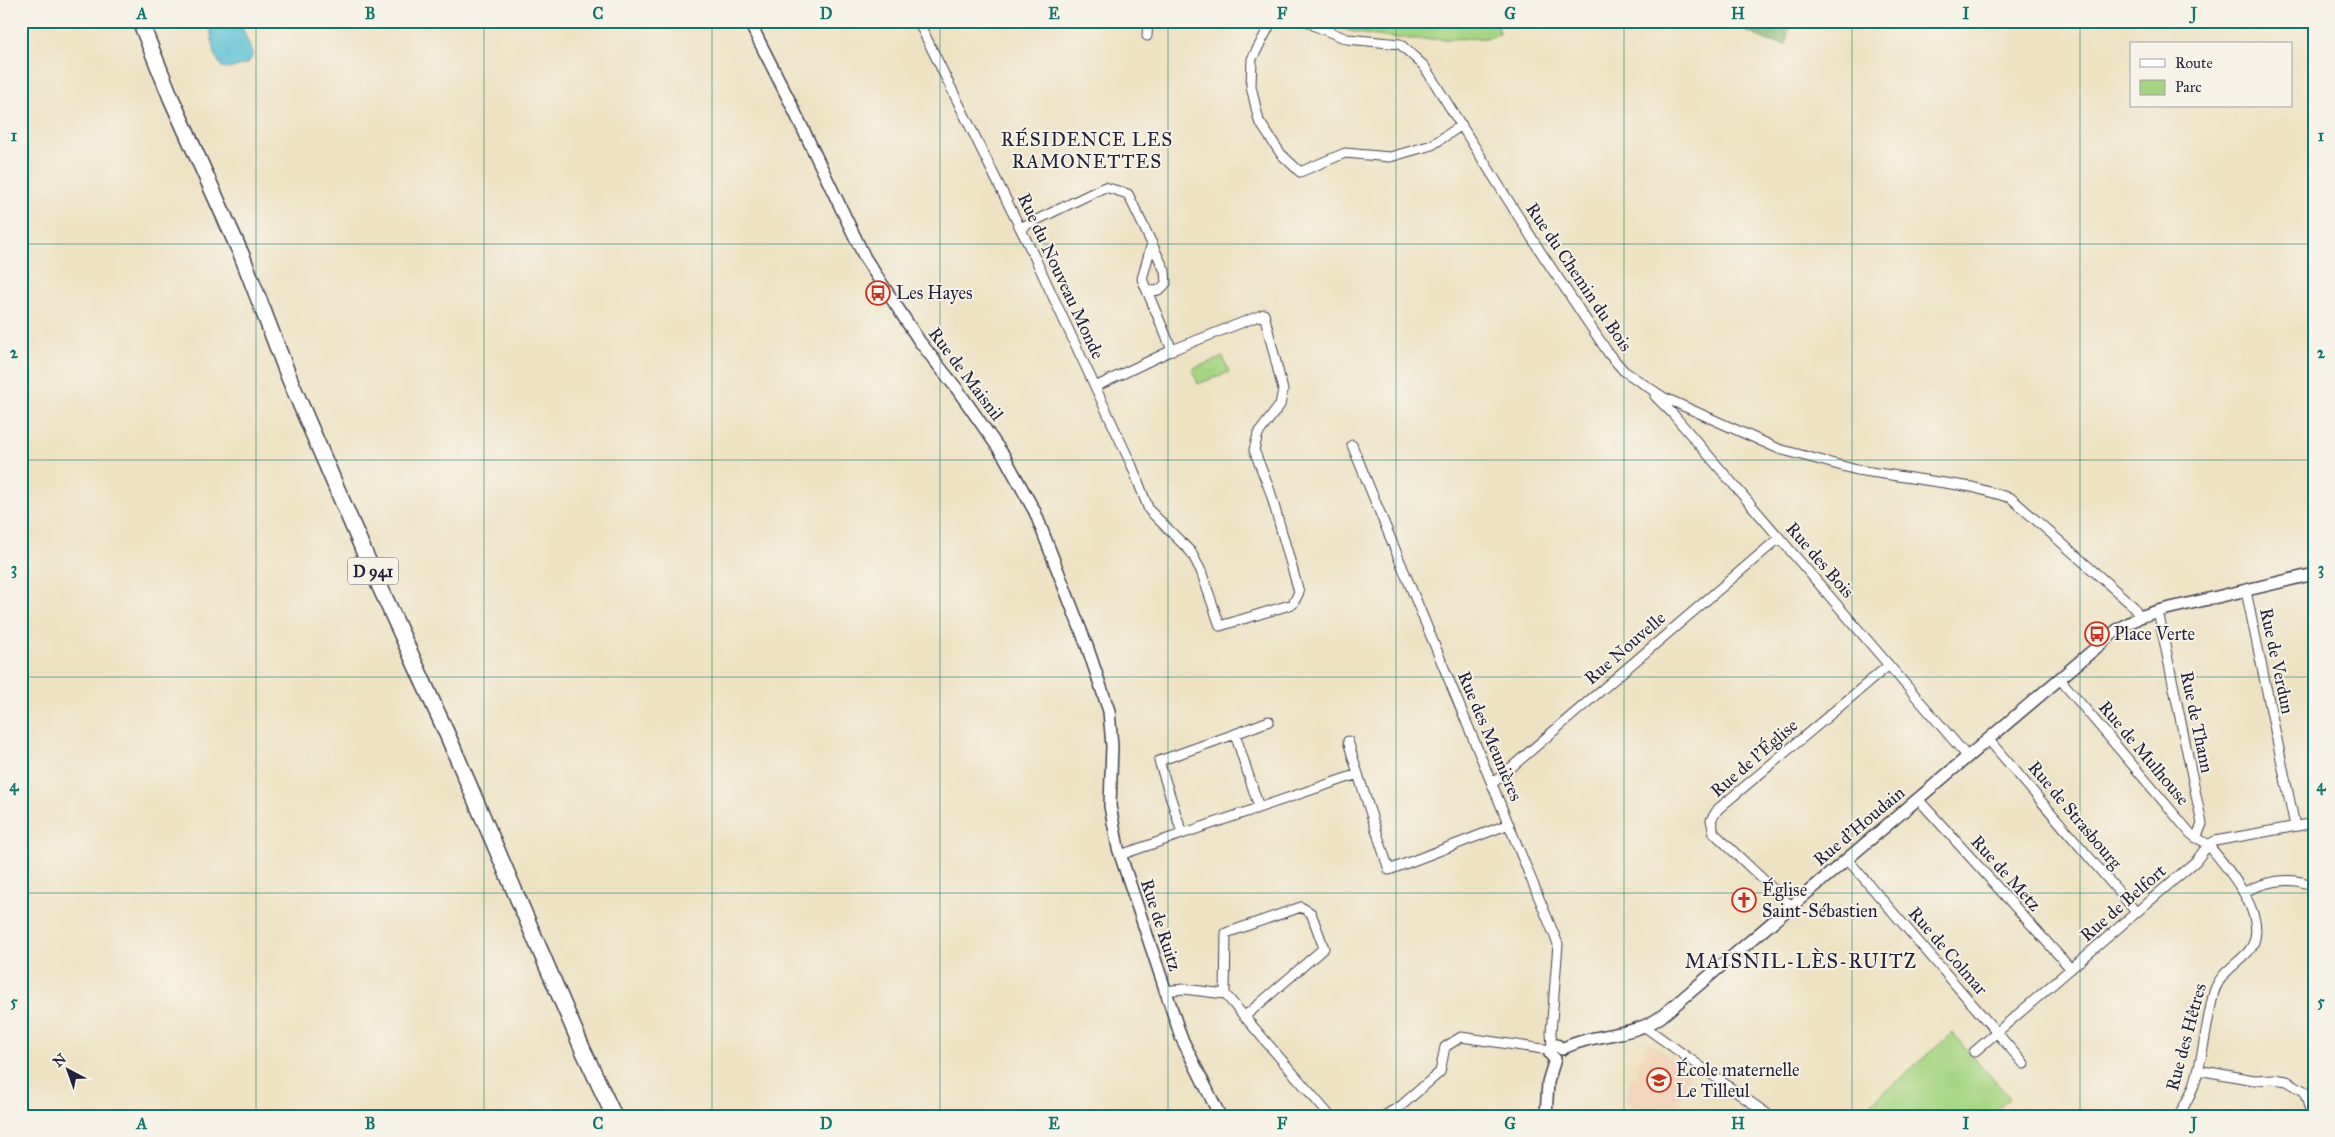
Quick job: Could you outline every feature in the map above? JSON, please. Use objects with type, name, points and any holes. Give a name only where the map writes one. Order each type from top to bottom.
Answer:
[{"type":"main road","name":"D 941","points":[[140,21],[171,98],[242,256],[305,415],[404,642],[447,734],[583,1050],[614,1116]]},
{"type":"street","name":"Rue de Maisnil","points":[[749,21],[865,258],[915,335],[957,389],[1004,456],[1034,512],[1104,693],[1109,711],[1111,734]]},
{"type":"street","name":"Rue du Nouveau Monde","points":[[918,21],[1020,228],[1132,466],[1149,510],[1191,552],[1201,571],[1220,626],[1293,604],[1299,592],[1284,548],[1272,500],[1254,450],[1258,434],[1280,404],[1283,390],[1264,314],[1172,350]]},
{"type":"street","points":[[1147,36],[1148,21]]},
{"type":"street","points":[[1272,21],[1252,58],[1251,86],[1259,121],[1281,154],[1300,172],[1345,154],[1390,157],[1432,145],[1462,125]]},
{"type":"street","name":"Rue du Chemin du Bois","points":[[1308,21],[1315,26],[1347,39],[1400,44],[1424,66],[1540,251],[1609,354],[1624,371],[1663,397],[1754,439],[1794,454],[1857,470],[1972,487],[2010,498],[2133,606],[2140,617]]},
{"type":"street","points":[[1020,228],[1105,187],[1128,194],[1165,271],[1166,283],[1161,289],[1155,292],[1147,290]]},
{"type":"street","points":[[1095,387],[1172,350],[1142,279],[1152,243]]},
{"type":"street","name":"Rue des Bois","points":[[1645,386],[1672,413],[1968,756]]},
{"type":"street","name":"Rue des Meunières","points":[[1352,446],[1558,944],[1551,1033],[1555,1051]]},
{"type":"street","name":"Rue Nouvelle","points":[[1492,783],[1779,538]]},
{"type":"street","points":[[2246,591],[2314,574]]},
{"type":"street","name":"Rue d'Houdain","points":[[1555,1051],[1586,1039],[1645,1027],[1662,1016],[2110,635],[2140,617],[2158,611],[2246,591]]},
{"type":"street","name":"Rue de Verdun","points":[[2246,591],[2295,826]]},
{"type":"street","name":"Rue de Thann","points":[[2158,611],[2202,824],[2196,838]]},
{"type":"street","name":"Rue de l'Église","points":[[1791,906],[1714,833],[1711,820],[1718,809],[1888,665]]},
{"type":"street","name":"Rue de Mulhouse","points":[[2059,678],[2196,838],[2208,845]]},
{"type":"street","points":[[1182,833],[1160,761],[1269,721]]},
{"type":"street","name":"Rue de Ruitz","points":[[1111,734],[1110,806],[1120,855],[1164,991],[1181,1037],[1220,1116]]},
{"type":"street","points":[[1235,734],[1260,807]]},
{"type":"street","name":"Rue de Strasbourg","points":[[1988,739],[2136,912]]},
{"type":"street","points":[[1348,741],[1389,870],[1509,824]]},
{"type":"street","points":[[1120,855],[1358,774]]},
{"type":"street","name":"Rue de Metz","points":[[1918,799],[2071,969]]},
{"type":"street","points":[[2208,845],[2215,841],[2314,823]]},
{"type":"street","name":"Rue de Belfort","points":[[1974,1052],[2196,861],[2208,845]]},
{"type":"street","name":"Rue des Hêtres","points":[[2179,1116],[2193,1087],[2198,1070],[2207,1021],[2218,982],[2226,971],[2248,952],[2256,940],[2256,927],[2244,892],[2230,870],[2208,845]]},
{"type":"street","name":"Rue de Colmar","points":[[1847,859],[2024,1064]]},
{"type":"street","points":[[2244,892],[2262,883],[2290,880],[2305,882],[2314,886]]},
{"type":"street","points":[[1244,1017],[1324,948],[1311,913],[1301,907],[1226,933],[1225,994],[1244,1017],[1330,1116]]},
{"type":"street","points":[[1164,991],[1184,989],[1225,994]]},
{"type":"street","points":[[1645,1027],[1770,1116]]},
{"type":"street","points":[[1384,1116],[1402,1104],[1440,1072],[1445,1047],[1461,1037],[1555,1051],[1548,1082],[1546,1116]]},
{"type":"street","points":[[2198,1070],[2254,1080],[2274,1079],[2287,1081],[2304,1091],[2312,1116]]},
{"type":"shaded area","name":"École maternelle Le Tilleul","points":[[1648,1040],[1689,1073],[1677,1112],[1670,1110],[1669,1116],[1650,1115],[1624,1101],[1632,1076],[1635,1076]]},
{"type":"green space","points":[[1323,21],[1498,21],[1499,34],[1487,38],[1404,39],[1362,34]]},
{"type":"green space","points":[[1724,21],[1790,21],[1786,45],[1768,41]]},
{"type":"green space","points":[[1223,357],[1229,372],[1198,384],[1192,369]]},
{"type":"green space","points":[[1952,1033],[2010,1098],[1990,1116],[1857,1116]]},
{"type":"water","points":[[209,21],[240,21],[253,55],[248,63],[230,69],[222,67],[214,54]]},
{"type":"place","name":"Les Hayes","points":[[878,293]]},
{"type":"place","name":"Place Verte","points":[[2097,634]]},
{"type":"place","name":"Église Saint-Sébastien","points":[[1744,900]]},
{"type":"place","name":"École maternelle Le Tilleul","points":[[1659,1080]]},
{"type":"district","name":"RÉSIDENCE LES RAMONETTES","points":[[1087,150]]},
{"type":"district","name":"MAISNIL-LÈS-RUITZ","points":[[1801,961]]}]
